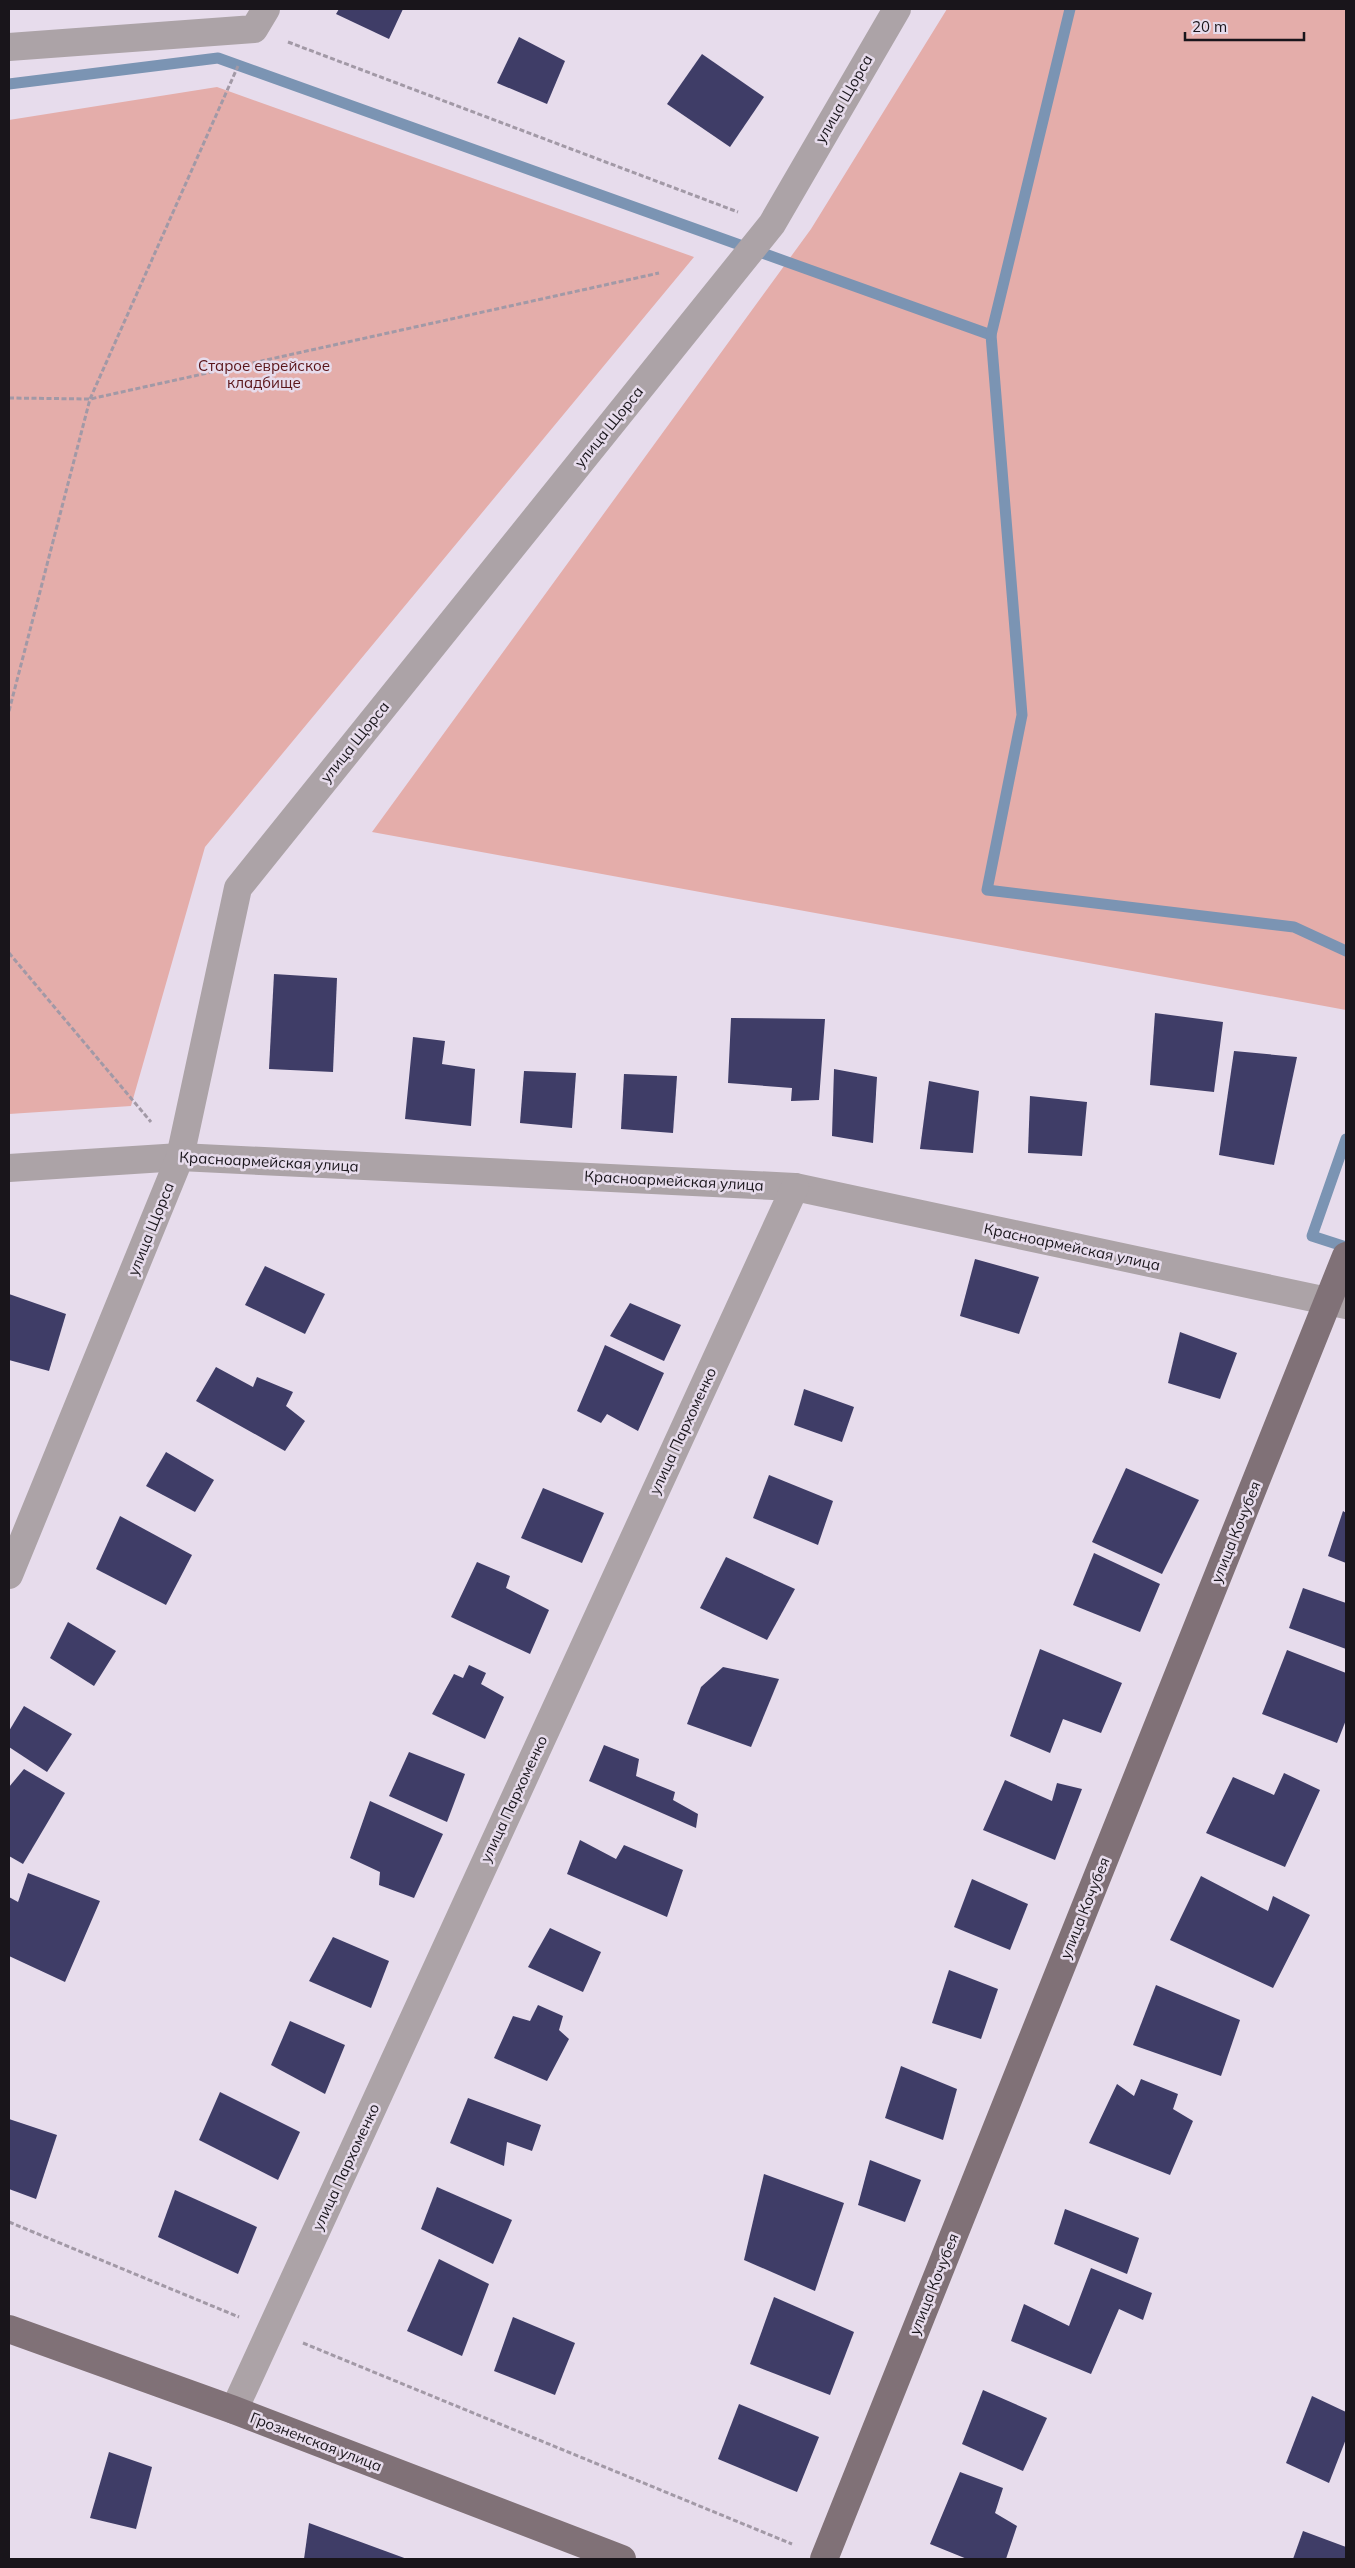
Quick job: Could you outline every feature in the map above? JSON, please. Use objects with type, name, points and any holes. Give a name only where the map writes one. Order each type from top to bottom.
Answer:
[{"type":"main road","name":"улица Кочубея","points":[[824,2558],[1337,1303],[1346,1256]]},
{"type":"main road","name":"Грозненская улица","points":[[9,2329],[234,2410],[622,2559]]},
{"type":"street","name":"улица Щорса","points":[[9,1575],[180,1157],[238,888],[772,224],[897,9]]},
{"type":"street","points":[[9,47],[260,19]]},
{"type":"street","name":"Красноармейская улица","points":[[9,1168],[180,1157],[795,1187],[1337,1303]]},
{"type":"street","name":"улица Пархоменко","points":[[234,2410],[795,1187]]},
{"type":"path","points":[[9,711],[90,399],[260,19],[772,224]]},
{"type":"path","points":[[9,398],[90,399],[660,273]]},
{"type":"path","points":[[9,953],[180,1157]]},
{"type":"path","points":[[9,2222],[824,2558]]},
{"type":"green space","points":[[947,9],[1346,9],[1346,1010],[372,832],[811,229]]},
{"type":"green space","name":"Старое еврейское кладбище","points":[[217,87],[694,257],[205,847],[131,1106],[9,1114],[9,120]]},
{"type":"building","points":[[339,9],[403,9],[389,39],[336,14]]},
{"type":"building","points":[[519,37],[565,61],[547,104],[497,83]]},
{"type":"building","points":[[702,54],[764,97],[730,147],[667,104]]},
{"type":"building","points":[[274,974],[337,978],[333,1072],[269,1069]]},
{"type":"building","points":[[1155,1013],[1223,1022],[1214,1092],[1150,1085]]},
{"type":"building","points":[[731,1018],[825,1019],[819,1100],[791,1101],[792,1088],[728,1083]]},
{"type":"building","points":[[413,1037],[445,1041],[442,1064],[475,1069],[471,1126],[405,1119]]},
{"type":"building","points":[[1234,1051],[1297,1057],[1274,1165],[1219,1155]]},
{"type":"building","points":[[834,1069],[877,1077],[873,1143],[832,1136]]},
{"type":"building","points":[[524,1071],[576,1073],[572,1128],[520,1123]]},
{"type":"building","points":[[624,1074],[677,1076],[673,1133],[621,1129]]},
{"type":"building","points":[[929,1081],[979,1091],[973,1153],[920,1149]]},
{"type":"building","points":[[1030,1096],[1087,1102],[1082,1156],[1028,1153]]},
{"type":"building","points":[[975,1259],[1039,1277],[1019,1334],[960,1316]]},
{"type":"building","points":[[265,1266],[325,1294],[305,1334],[245,1305]]},
{"type":"building","points":[[9,1294],[66,1314],[49,1371],[9,1360]]},
{"type":"building","points":[[630,1303],[681,1325],[664,1361],[610,1336]]},
{"type":"building","points":[[1180,1332],[1237,1353],[1220,1399],[1168,1383]]},
{"type":"building","points":[[605,1345],[664,1373],[638,1431],[607,1414],[601,1423],[577,1411]]},
{"type":"building","points":[[216,1367],[253,1387],[257,1377],[293,1392],[286,1406],[305,1421],[285,1451],[196,1401]]},
{"type":"building","points":[[804,1389],[854,1407],[842,1442],[794,1425]]},
{"type":"building","points":[[166,1452],[214,1480],[195,1512],[146,1486]]},
{"type":"building","points":[[1126,1468],[1199,1500],[1162,1574],[1092,1542]]},
{"type":"building","points":[[769,1475],[833,1501],[818,1545],[753,1518]]},
{"type":"building","points":[[543,1488],[604,1513],[582,1563],[521,1538]]},
{"type":"building","points":[[1343,1511],[1346,1513],[1346,1563],[1328,1556]]},
{"type":"building","points":[[120,1516],[192,1555],[166,1605],[96,1569]]},
{"type":"building","points":[[1094,1553],[1160,1584],[1140,1632],[1073,1605]]},
{"type":"building","points":[[726,1557],[795,1589],[767,1640],[700,1608]]},
{"type":"building","points":[[477,1562],[510,1576],[506,1588],[549,1610],[530,1654],[451,1617]]},
{"type":"building","points":[[1303,1588],[1346,1603],[1346,1649],[1289,1628]]},
{"type":"building","points":[[68,1622],[116,1651],[94,1686],[50,1658]]},
{"type":"building","points":[[1040,1649],[1122,1683],[1101,1733],[1063,1719],[1050,1753],[1010,1736]]},
{"type":"building","points":[[1287,1650],[1346,1673],[1346,1720],[1337,1743],[1262,1714]]},
{"type":"building","points":[[469,1665],[486,1673],[481,1684],[504,1697],[485,1739],[432,1714],[454,1674],[463,1678]]},
{"type":"building","points":[[723,1667],[779,1679],[751,1747],[687,1724],[701,1687]]},
{"type":"building","points":[[24,1706],[72,1734],[47,1772],[9,1747],[9,1731]]},
{"type":"building","points":[[604,1745],[639,1759],[636,1776],[675,1792],[673,1800],[698,1814],[696,1828],[589,1781]]},
{"type":"building","points":[[409,1752],[465,1774],[447,1822],[389,1796]]},
{"type":"building","points":[[24,1769],[65,1793],[23,1864],[9,1856],[9,1787]]},
{"type":"building","points":[[1284,1773],[1320,1790],[1285,1867],[1206,1833],[1233,1777],[1274,1795]]},
{"type":"building","points":[[1005,1780],[1052,1801],[1057,1783],[1082,1789],[1055,1860],[983,1830]]},
{"type":"building","points":[[370,1801],[443,1834],[414,1898],[379,1885],[380,1872],[350,1858]]},
{"type":"building","points":[[580,1840],[616,1859],[624,1845],[683,1870],[667,1917],[567,1874]]},
{"type":"building","points":[[28,1873],[100,1901],[65,1982],[9,1956],[9,1897],[18,1902]]},
{"type":"building","points":[[1201,1876],[1268,1911],[1273,1896],[1310,1915],[1273,1988],[1170,1940]]},
{"type":"building","points":[[972,1879],[1028,1904],[1010,1950],[954,1927]]},
{"type":"building","points":[[550,1928],[601,1952],[583,1992],[528,1967]]},
{"type":"building","points":[[333,1937],[389,1961],[371,2008],[309,1981]]},
{"type":"building","points":[[949,1970],[998,1989],[981,2039],[932,2023]]},
{"type":"building","points":[[1156,1985],[1240,2020],[1221,2076],[1133,2045]]},
{"type":"building","points":[[538,2005],[563,2016],[559,2030],[569,2039],[547,2081],[494,2058],[513,2016],[530,2021]]},
{"type":"building","points":[[290,2021],[345,2045],[325,2094],[271,2065]]},
{"type":"building","points":[[901,2066],[957,2089],[943,2140],[885,2118]]},
{"type":"building","points":[[1141,2079],[1178,2094],[1173,2109],[1193,2121],[1170,2175],[1089,2143],[1117,2084],[1134,2096]]},
{"type":"building","points":[[220,2092],[300,2132],[278,2180],[199,2140]]},
{"type":"building","points":[[468,2098],[541,2125],[532,2151],[507,2142],[504,2166],[450,2143]]},
{"type":"building","points":[[9,2119],[57,2135],[36,2199],[9,2189]]},
{"type":"building","points":[[870,2160],[921,2180],[905,2222],[858,2205]]},
{"type":"building","points":[[764,2174],[844,2203],[815,2291],[744,2260]]},
{"type":"building","points":[[437,2187],[512,2220],[493,2264],[421,2229]]},
{"type":"building","points":[[175,2190],[257,2227],[238,2274],[158,2237]]},
{"type":"building","points":[[1065,2209],[1139,2238],[1127,2274],[1054,2244]]},
{"type":"building","points":[[439,2259],[489,2284],[462,2356],[407,2331]]},
{"type":"building","points":[[1091,2268],[1152,2293],[1143,2320],[1119,2309],[1091,2374],[1011,2341],[1024,2304],[1069,2326]]},
{"type":"building","points":[[774,2297],[854,2332],[830,2395],[750,2364]]},
{"type":"building","points":[[513,2317],[575,2343],[555,2395],[494,2371]]},
{"type":"building","points":[[983,2390],[1047,2418],[1023,2471],[962,2444]]},
{"type":"building","points":[[1312,2396],[1346,2412],[1346,2439],[1329,2483],[1286,2463]]},
{"type":"building","points":[[739,2404],[819,2437],[797,2492],[718,2459]]},
{"type":"building","points":[[109,2452],[152,2467],[136,2529],[90,2518]]},
{"type":"building","points":[[960,2472],[1003,2488],[995,2513],[1017,2526],[1006,2559],[967,2559],[930,2544]]},
{"type":"building","points":[[309,2523],[407,2559],[304,2559]]},
{"type":"building","points":[[1303,2531],[1346,2547],[1346,2559],[1293,2559]]},
{"type":"waterway","points":[[991,335],[1070,9]]},
{"type":"waterway","points":[[9,84],[218,58],[991,335],[1022,715],[987,890],[1294,927],[1346,951]]},
{"type":"waterway","points":[[1346,1139],[1312,1236],[1346,1247]]}]
